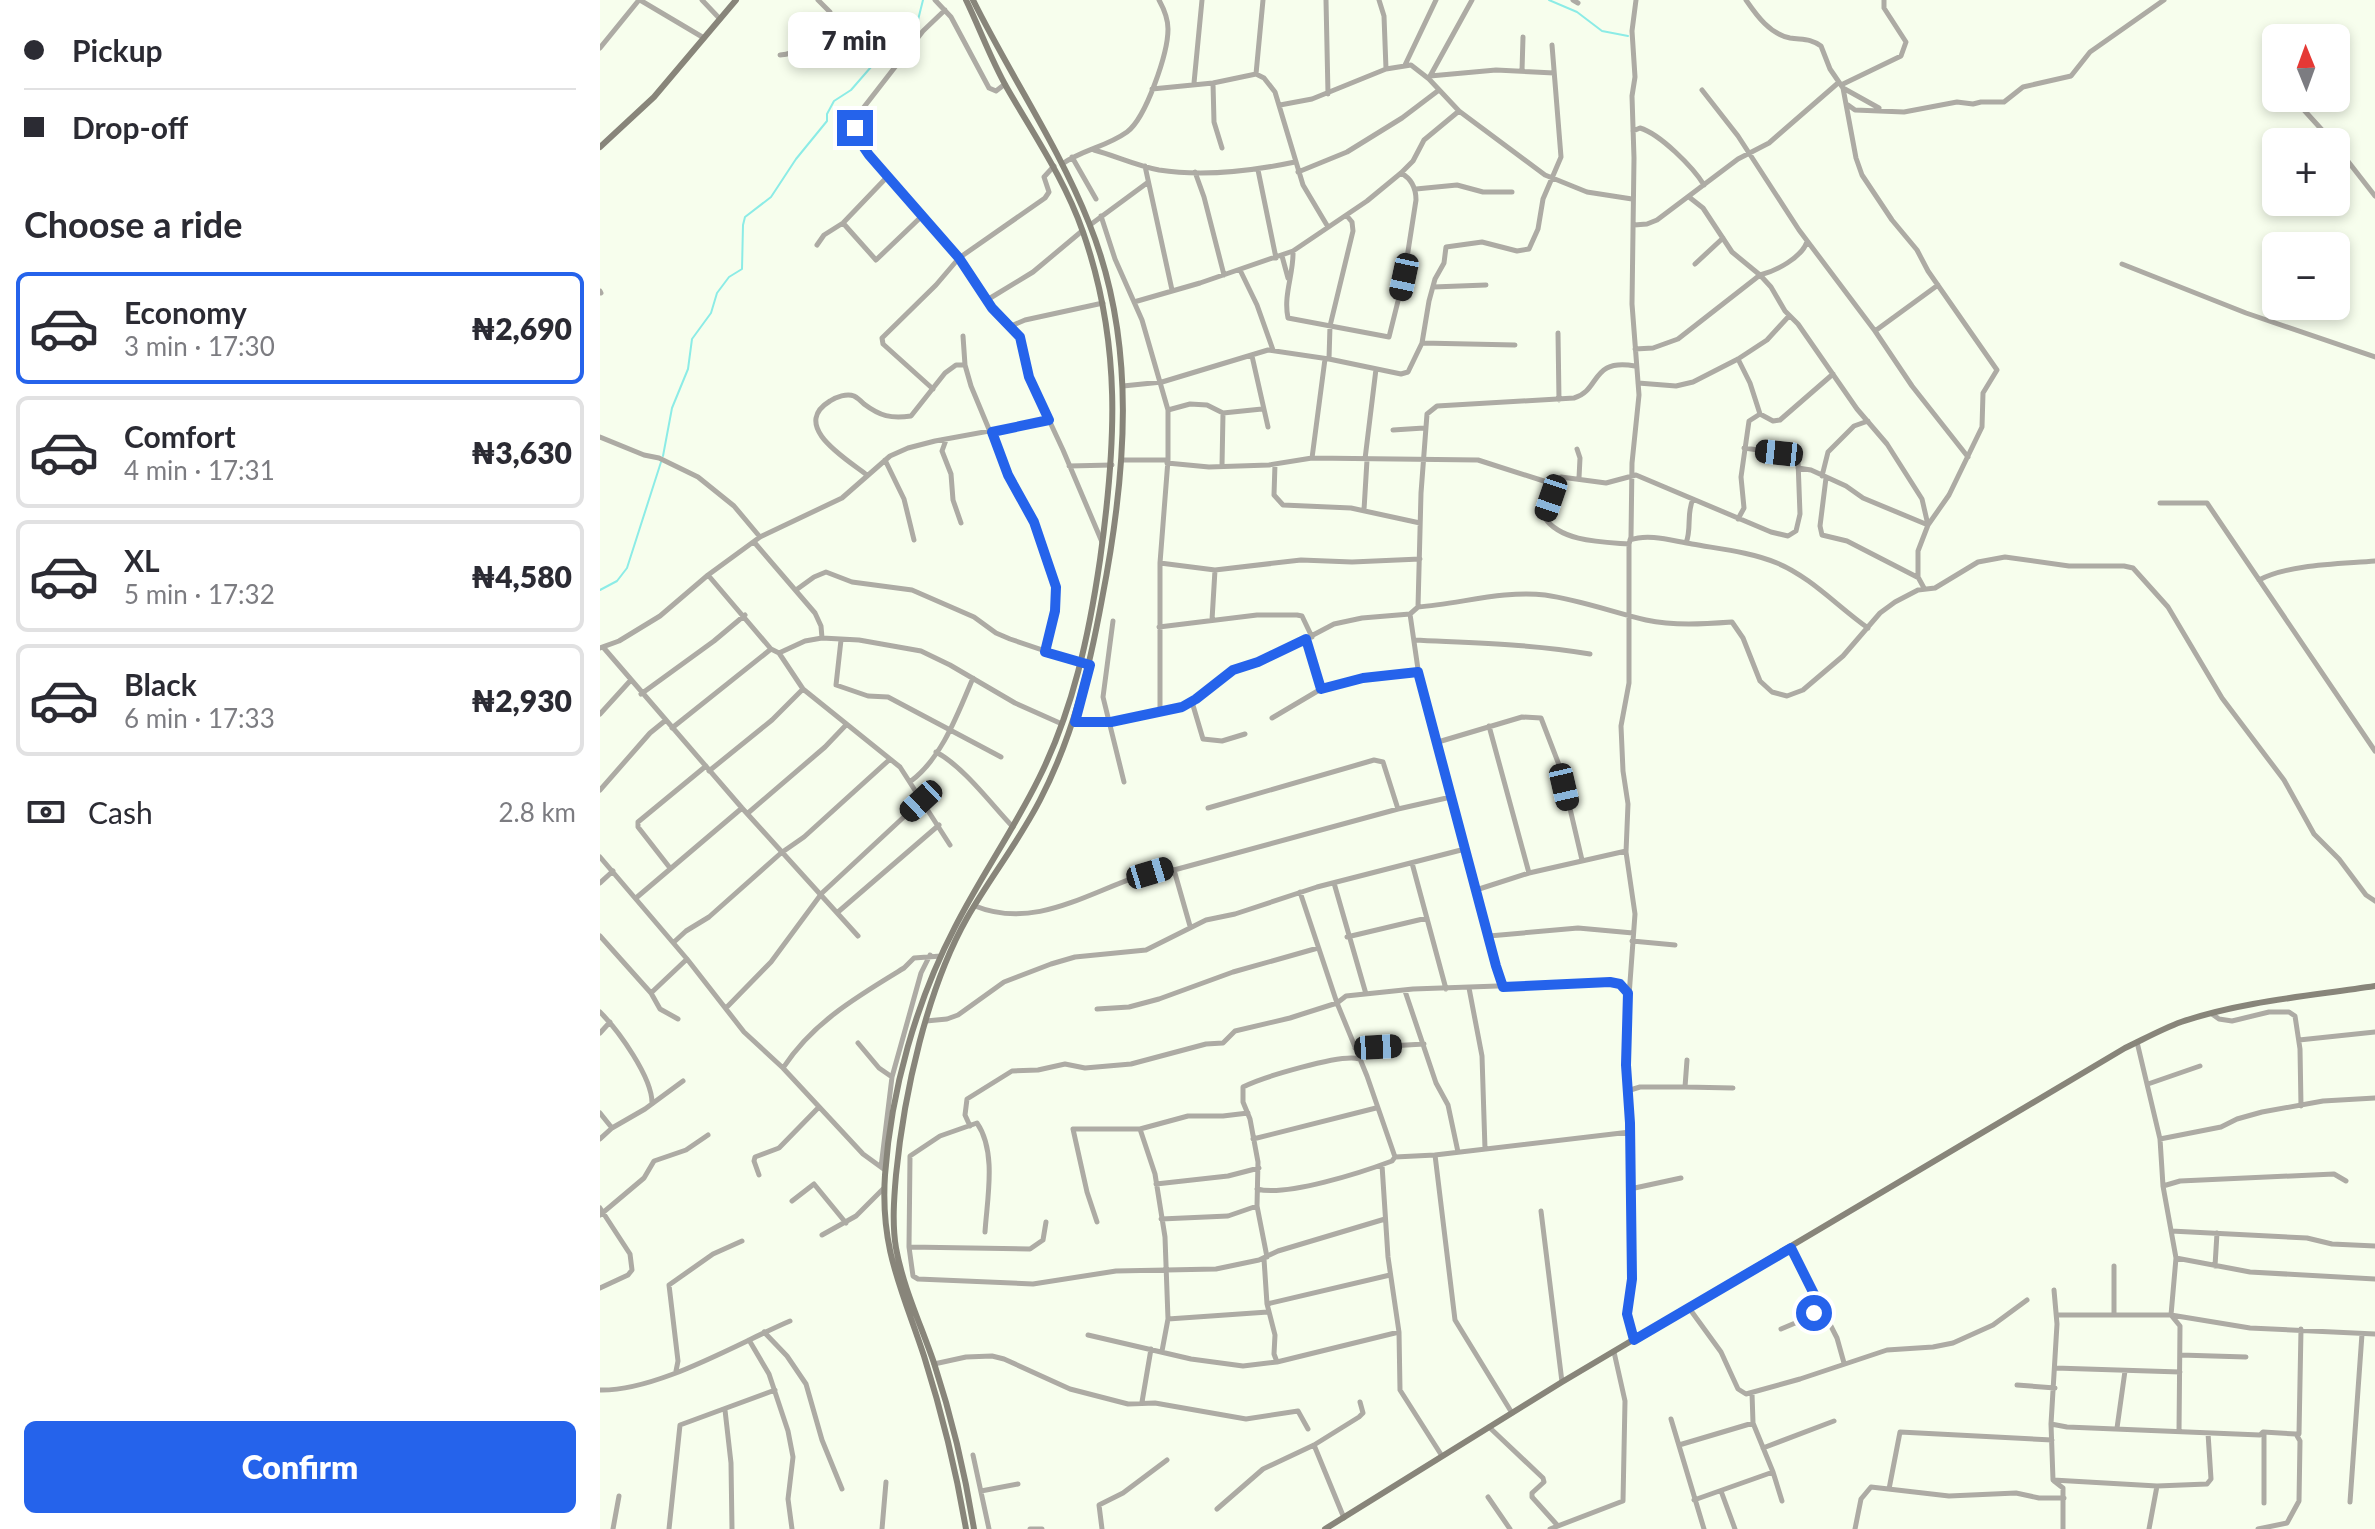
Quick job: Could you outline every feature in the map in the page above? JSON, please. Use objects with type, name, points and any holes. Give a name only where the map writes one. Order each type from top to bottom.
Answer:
[{"type":"main road","points":[[600,147],[654,97],[736,0]]},
{"type":"main road","points":[[966,0],[1005,84],[1054,166],[1082,231],[1103,303],[1112,388],[1112,465],[1090,624],[1081,663],[1062,724],[1041,774],[976,888],[925,994],[901,1076],[883,1169],[885,1231],[890,1260],[924,1356],[953,1457],[966,1529]]},
{"type":"main road","points":[[973,0],[1062,164],[1090,225],[1110,290],[1123,386],[1123,460],[1110,561],[1090,665],[1075,722],[1040,801],[959,936],[926,1021],[905,1107],[896,1179],[895,1238],[900,1265],[934,1364],[962,1462],[974,1529]]},
{"type":"main road","points":[[1325,1529],[1562,1382],[2137,1042],[2181,1022],[2212,1014],[2261,1003],[2375,986]]},
{"type":"street","points":[[600,48],[640,0],[704,38]]},
{"type":"street","points":[[702,0],[720,19]]},
{"type":"street","points":[[780,55],[794,52],[811,39],[831,16],[818,0]]},
{"type":"street","points":[[935,0],[963,37],[989,88],[996,91],[1005,84]]},
{"type":"street","points":[[1093,150],[1136,124],[1152,89],[1168,33],[1167,19],[1159,0]]},
{"type":"street","points":[[1194,83],[1202,0]]},
{"type":"street","points":[[1256,74],[1263,0]]},
{"type":"street","points":[[1326,0],[1328,94]]},
{"type":"street","points":[[1379,0],[1384,16],[1386,69]]},
{"type":"street","points":[[1405,65],[1436,0]]},
{"type":"street","points":[[1634,1340],[1627,1314],[1632,1279],[1627,1091],[1628,993],[1635,914],[1626,851],[1628,804],[1621,726],[1629,690],[1630,542],[1638,383],[1632,304],[1634,225],[1631,195],[1635,77],[1632,31],[1636,0]]},
{"type":"street","points":[[1746,0],[1767,26],[1786,37],[1804,38],[1819,44],[1841,85],[1862,175],[1892,220],[1917,250],[1997,370],[1983,393],[1982,427],[1949,495],[1928,525],[1916,558],[1921,588]]},
{"type":"street","points":[[1634,225],[1657,220],[1738,159],[1769,143],[1841,85],[1901,56],[1906,42],[1884,8],[1884,0]]},
{"type":"street","points":[[1847,104],[1855,110],[1904,112],[1957,102],[2004,102],[2023,87],[2071,76],[2090,52],[2164,0]]},
{"type":"street","points":[[1429,78],[1468,1]]},
{"type":"street","points":[[945,10],[923,31],[857,118],[856,136],[887,177],[959,258],[987,300],[1011,326],[1024,346],[1029,377],[1102,543]]},
{"type":"street","points":[[1522,71],[1523,37]]},
{"type":"street","points":[[1123,386],[1162,382],[1273,350],[1401,374],[1408,372],[1422,343],[1433,287],[1448,246],[1482,242],[1517,251],[1529,249],[1538,229],[1543,199],[1561,157],[1552,45]]},
{"type":"street","points":[[1280,105],[1328,94],[1386,69],[1405,65],[1415,67],[1459,111],[1553,180],[1587,192],[1631,195]]},
{"type":"street","points":[[1429,78],[1496,70],[1554,73]]},
{"type":"street","points":[[1152,89],[1213,83],[1256,74],[1271,85],[1280,105],[1303,185],[1328,227]]},
{"type":"street","points":[[1213,83],[1214,122],[1222,148]]},
{"type":"street","points":[[1841,85],[1884,110]]},
{"type":"street","points":[[1298,172],[1347,152],[1402,118],[1439,90]]},
{"type":"street","points":[[1702,90],[1720,110],[1807,241],[1912,386],[1968,457]]},
{"type":"street","points":[[1849,118],[1855,110]]},
{"type":"street","points":[[1134,302],[1293,251],[1346,216],[1401,173],[1413,161],[1424,140],[1459,111]]},
{"type":"street","points":[[2305,112],[2320,128]]},
{"type":"street","points":[[1633,131],[1642,128],[1649,131],[1691,167],[1704,185]]},
{"type":"street","points":[[1062,164],[1090,148],[1145,166],[1195,172],[1258,170],[1295,162]]},
{"type":"street","points":[[1072,157],[1096,199]]},
{"type":"street","points":[[2350,164],[2375,196]]},
{"type":"street","points":[[933,389],[883,344],[882,338],[959,258],[1045,198],[1049,192],[1044,177],[1054,166]]},
{"type":"street","points":[[1145,166],[1172,290]]},
{"type":"street","points":[[1258,170],[1279,257],[1288,278],[1288,318],[1387,337],[1392,333],[1415,215],[1416,189],[1401,173]]},
{"type":"street","points":[[1195,172],[1224,275]]},
{"type":"street","points":[[817,245],[887,177]]},
{"type":"street","points":[[1090,225],[1147,183]]},
{"type":"street","points":[[1416,189],[1457,185],[1483,192],[1512,192]]},
{"type":"street","points":[[1689,197],[1703,208],[1732,252],[1761,278],[1798,324],[1863,419],[1896,457],[1922,499],[1928,525]]},
{"type":"street","points":[[843,223],[876,260],[922,216]]},
{"type":"street","points":[[1101,216],[1162,382],[1168,410],[1168,462],[1160,563],[1160,710]]},
{"type":"street","points":[[1312,458],[1330,326],[1338,300],[1343,263],[1351,241],[1352,222],[1346,216]]},
{"type":"street","points":[[987,300],[1033,272],[1082,231]]},
{"type":"street","points":[[1695,264],[1723,238]]},
{"type":"street","points":[[1635,349],[1653,348],[1678,339],[1797,255],[1805,248],[1807,241]]},
{"type":"street","points":[[1288,278],[1294,265],[1293,251]]},
{"type":"street","points":[[2122,264],[2246,313],[2375,357]]},
{"type":"street","points":[[1240,270],[1273,350]]},
{"type":"street","points":[[1433,287],[1486,285]]},
{"type":"street","points":[[1875,331],[1938,285]]},
{"type":"street","points":[[1011,326],[1025,320],[1103,303]]},
{"type":"street","points":[[1638,383],[1685,385],[1738,359],[1773,335],[1789,316]]},
{"type":"street","points":[[1558,333],[1559,400]]},
{"type":"street","points":[[963,336],[965,365],[978,404],[1008,475],[1034,522],[1056,587],[1055,611],[1045,652]]},
{"type":"street","points":[[1422,343],[1515,345]]},
{"type":"street","points":[[1252,356],[1268,427]]},
{"type":"street","points":[[1738,359],[1760,414],[1773,421],[1780,420],[1833,374]]},
{"type":"street","points":[[1418,607],[1427,414],[1437,406],[1559,400],[1582,396],[1606,368],[1620,364],[1635,366]]},
{"type":"street","points":[[867,475],[831,448],[818,433],[815,424],[825,404],[839,396],[855,396],[881,417],[909,417],[951,367],[965,365]]},
{"type":"street","points":[[1364,510],[1376,369]]},
{"type":"street","points":[[1168,410],[1190,404],[1207,405],[1223,413],[1262,409]]},
{"type":"street","points":[[1222,466],[1223,413]]},
{"type":"street","points":[[1737,519],[1744,508],[1741,477],[1748,422],[1760,414]]},
{"type":"street","points":[[1863,419],[1828,452],[1820,526],[1822,535],[1847,541],[1918,577]]},
{"type":"street","points":[[858,936],[822,893],[781,853],[602,648],[660,616],[708,575],[760,537],[842,498],[885,460],[908,448],[1049,420]]},
{"type":"street","points":[[1393,430],[1424,428]]},
{"type":"street","points":[[600,437],[667,461],[707,484],[734,506],[760,537]]},
{"type":"street","points":[[946,439],[942,451],[951,474],[953,500],[961,523]]},
{"type":"street","points":[[1123,460],[1273,466],[1312,458],[1478,460],[1547,482],[1561,477],[1606,483],[1632,475],[1737,519],[1788,536],[1796,531],[1800,514],[1798,461],[1787,454],[1744,448]]},
{"type":"street","points":[[1577,449],[1579,478]]},
{"type":"street","points":[[885,460],[904,499],[914,540]]},
{"type":"street","points":[[1069,466],[1112,465]]},
{"type":"street","points":[[1273,466],[1274,495],[1283,505],[1364,510],[1420,523]]},
{"type":"street","points":[[1798,468],[1846,486],[1863,498],[1928,525]]},
{"type":"street","points":[[1547,482],[1551,493],[1545,518],[1550,525],[1566,533],[1595,542],[1630,542],[1643,537],[1754,555],[1778,563],[1810,582],[1868,628]]},
{"type":"street","points":[[1686,543],[1688,513],[1693,499]]},
{"type":"street","points":[[2160,503],[2207,503],[2375,751]]},
{"type":"street","points":[[754,542],[819,619],[822,638]]},
{"type":"street","points":[[1075,722],[1111,722],[1176,708],[1192,702],[1233,670],[1258,662],[1321,630],[1348,621],[1410,614],[1418,607],[1543,595],[1602,606],[1647,620],[1700,625],[1732,622],[1740,632],[1760,681],[1772,692],[1797,695],[1843,656],[1880,613],[1921,588],[1935,588],[1988,559],[2005,557],[2086,568],[2124,566],[2133,568],[2168,607],[2222,698],[2284,780],[2314,834],[2339,859],[2366,895],[2375,901]]},
{"type":"street","points":[[1160,563],[1215,570],[1301,560],[1352,562],[1420,559]]},
{"type":"street","points":[[2259,580],[2273,572],[2291,569],[2375,561]]},
{"type":"street","points":[[1212,620],[1215,570]]},
{"type":"street","points":[[796,590],[826,572],[852,582],[912,590],[974,617],[996,633],[1090,665]]},
{"type":"street","points":[[708,575],[771,649],[779,653],[803,689],[900,767],[950,845]]},
{"type":"street","points":[[1410,614],[1418,672],[1503,987]]},
{"type":"street","points":[[641,694],[745,615]]},
{"type":"street","points":[[1159,627],[1257,615],[1300,615],[1321,689]]},
{"type":"street","points":[[1113,621],[1103,697],[1124,782]]},
{"type":"street","points":[[779,653],[797,644],[822,638],[859,640],[921,651],[1015,703],[1062,724]]},
{"type":"street","points":[[841,640],[836,685],[868,696],[888,697],[1001,757]]},
{"type":"street","points":[[1414,640],[1516,644],[1590,654]]},
{"type":"street","points":[[672,728],[771,649]]},
{"type":"street","points":[[1272,718],[1321,689],[1363,678],[1418,672]]},
{"type":"street","points":[[911,781],[919,775],[949,731],[973,678]]},
{"type":"street","points":[[600,714],[630,681]]},
{"type":"street","points":[[670,868],[638,827],[638,822],[772,720],[803,689]]},
{"type":"street","points":[[1192,702],[1200,736],[1205,740],[1222,741],[1245,734]]},
{"type":"street","points":[[1438,742],[1531,716],[1544,721],[1561,770],[1582,860]]},
{"type":"street","points":[[600,790],[650,733],[666,720]]},
{"type":"street","points":[[748,813],[846,725]]},
{"type":"street","points":[[1489,726],[1529,873]]},
{"type":"street","points":[[936,752],[958,766],[1013,827]]},
{"type":"street","points":[[674,942],[709,917],[781,853],[804,837],[889,760]]},
{"type":"street","points":[[1208,808],[1380,760],[1398,809]]},
{"type":"street","points":[[975,906],[998,913],[1042,912],[1167,868],[1174,870],[1451,797]]},
{"type":"street","points":[[726,1008],[771,962],[822,893],[921,801]]},
{"type":"street","points":[[636,898],[742,808]]},
{"type":"street","points":[[838,912],[939,825]]},
{"type":"street","points":[[926,1021],[958,1015],[1004,982],[1075,957],[1146,950],[1190,926],[1300,892],[1465,849]]},
{"type":"street","points":[[1476,890],[1529,873],[1626,851]]},
{"type":"street","points":[[600,857],[674,942],[744,1032],[783,1068],[863,1154],[883,1169]]},
{"type":"street","points":[[1412,863],[1446,989]]},
{"type":"street","points":[[1174,870],[1190,926]]},
{"type":"street","points":[[600,883],[613,871]]},
{"type":"street","points":[[1334,883],[1347,937],[1366,994]]},
{"type":"street","points":[[1300,892],[1337,1003],[1395,1157]]},
{"type":"street","points":[[1347,937],[1427,918]]},
{"type":"street","points":[[1489,936],[1578,928],[1633,933]]},
{"type":"street","points":[[600,936],[651,993],[660,1009],[678,1019]]},
{"type":"street","points":[[1632,941],[1675,945]]},
{"type":"street","points":[[1097,1009],[1129,1007],[1159,999],[1216,978],[1318,948]]},
{"type":"street","points":[[883,1169],[892,1077],[921,973],[930,955]]},
{"type":"street","points":[[783,1068],[804,1038],[830,1015],[904,968],[914,958],[941,956]]},
{"type":"street","points":[[651,993],[687,959]]},
{"type":"street","points":[[970,1126],[965,1115],[967,1099],[1012,1071],[1038,1070],[1065,1064],[1085,1068],[1131,1064],[1206,1044],[1223,1043],[1235,1031],[1278,1022],[1337,1003],[1346,996],[1610,982],[1620,984],[1628,993]]},
{"type":"street","points":[[1469,988],[1482,1056],[1485,1149]]},
{"type":"street","points":[[1405,991],[1436,1083],[1448,1105],[1458,1152]]},
{"type":"street","points":[[600,1012],[610,1022],[650,1086],[652,1104]]},
{"type":"street","points":[[2212,1014],[2219,1019],[2232,1021],[2261,1012],[2289,1012],[2297,1019],[2301,1106]]},
{"type":"street","points":[[600,1033],[610,1022]]},
{"type":"street","points":[[2299,1040],[2375,1032]]},
{"type":"street","points":[[2137,1042],[2160,1139],[2163,1186],[2176,1258],[2171,1315],[2180,1326],[2179,1432]]},
{"type":"street","points":[[858,1043],[879,1068],[892,1077]]},
{"type":"street","points":[[1355,1048],[1424,1044]]},
{"type":"street","points":[[1277,1362],[1257,1206],[1259,1170],[1243,1102],[1244,1085],[1314,1063],[1345,1057],[1359,1059]]},
{"type":"street","points":[[1685,1087],[1687,1060]]},
{"type":"street","points":[[2148,1084],[2200,1066]]},
{"type":"street","points":[[600,1139],[683,1081]]},
{"type":"street","points":[[1627,1091],[1640,1087],[1733,1088]]},
{"type":"street","points":[[2160,1139],[2221,1127],[2249,1115],[2375,1098]]},
{"type":"street","points":[[759,1175],[755,1157],[779,1148],[819,1107]]},
{"type":"street","points":[[1253,1139],[1377,1108]]},
{"type":"street","points":[[600,1113],[612,1128]]},
{"type":"street","points":[[1097,1222],[1073,1129],[1140,1129],[1188,1116],[1248,1113]]},
{"type":"street","points":[[985,1232],[987,1157],[977,1123],[940,1136],[910,1156],[909,1247],[913,1276],[918,1279],[1033,1284],[1116,1271],[1216,1269],[1265,1258],[1293,1246],[1385,1219]]},
{"type":"street","points":[[1140,1129],[1156,1184],[1165,1237],[1168,1319],[1162,1351]]},
{"type":"street","points":[[1257,1189],[1268,1191],[1310,1185],[1382,1165],[1395,1157],[1630,1132]]},
{"type":"street","points":[[600,1288],[632,1270],[630,1254],[601,1212],[644,1178],[654,1161],[686,1150],[708,1135]]},
{"type":"street","points":[[1435,1155],[1455,1320],[1512,1413]]},
{"type":"street","points":[[1382,1165],[1390,1275],[1399,1332],[1401,1396],[1442,1456]]},
{"type":"street","points":[[1156,1184],[1259,1170]]},
{"type":"street","points":[[2163,1186],[2180,1181],[2334,1174],[2346,1181]]},
{"type":"street","points":[[1630,1189],[1681,1178]]},
{"type":"street","points":[[792,1201],[814,1184],[846,1223]]},
{"type":"street","points":[[822,1235],[856,1216],[884,1188]]},
{"type":"street","points":[[1161,1219],[1228,1216],[1257,1206]]},
{"type":"street","points":[[1541,1211],[1562,1382]]},
{"type":"street","points":[[909,1247],[1030,1249],[1043,1240],[1046,1222]]},
{"type":"street","points":[[2171,1231],[2307,1238],[2332,1244],[2375,1246]]},
{"type":"street","points":[[2215,1266],[2217,1233]]},
{"type":"street","points":[[676,1371],[678,1361],[669,1285],[713,1254],[742,1241]]},
{"type":"street","points":[[1791,1248],[1837,1338],[1844,1363]]},
{"type":"street","points":[[2176,1258],[2250,1272],[2375,1279]]},
{"type":"street","points":[[2114,1266],[2114,1315]]},
{"type":"street","points":[[1168,1319],[1268,1308],[1390,1275]]},
{"type":"street","points":[[2054,1290],[2057,1315],[2051,1424],[2053,1480],[2063,1488],[2063,1529]]},
{"type":"street","points":[[1689,1308],[1721,1352],[1741,1392],[1752,1393],[1887,1350],[1933,1347],[1969,1337],[1993,1325],[2027,1300]]},
{"type":"street","points":[[1781,1329],[1807,1318],[1820,1306]]},
{"type":"street","points":[[2057,1315],[2171,1315],[2229,1326],[2375,1334]]},
{"type":"street","points":[[600,1390],[640,1386],[790,1321]]},
{"type":"street","points":[[2256,1529],[2287,1523],[2299,1501],[2297,1407],[2301,1329]]},
{"type":"street","points":[[764,1332],[787,1356],[806,1384],[822,1440],[842,1489]]},
{"type":"street","points":[[1088,1335],[1230,1365],[1277,1362],[1399,1332]]},
{"type":"street","points":[[2350,1502],[2362,1334]]},
{"type":"street","points":[[749,1340],[769,1374],[782,1410],[793,1457],[788,1499],[792,1529]]},
{"type":"street","points":[[1142,1402],[1151,1349]]},
{"type":"street","points":[[1550,1529],[1623,1501],[1625,1401],[1614,1352]]},
{"type":"street","points":[[2180,1355],[2246,1357]]},
{"type":"street","points":[[934,1364],[966,1357],[992,1356],[1070,1389],[1128,1404],[1142,1402],[1246,1419],[1298,1411],[1308,1429]]},
{"type":"street","points":[[678,1361],[684,1368]]},
{"type":"street","points":[[2055,1368],[2180,1372]]},
{"type":"street","points":[[2117,1428],[2125,1371]]},
{"type":"street","points":[[2017,1385],[2055,1388]]},
{"type":"street","points":[[669,1529],[676,1481],[678,1427],[775,1390]]},
{"type":"street","points":[[1752,1393],[1753,1423],[1782,1501]]},
{"type":"street","points":[[1217,1509],[1263,1469],[1314,1445],[1362,1415],[1360,1402]]},
{"type":"street","points":[[725,1410],[731,1463],[732,1529]]},
{"type":"street","points":[[1671,1419],[1704,1529]]},
{"type":"street","points":[[1763,1448],[1834,1421]]},
{"type":"street","points":[[1679,1445],[1753,1423]]},
{"type":"street","points":[[2051,1424],[2299,1435]]},
{"type":"street","points":[[1489,1427],[1543,1478],[1544,1482],[1532,1493],[1532,1497],[1558,1526]]},
{"type":"street","points":[[1889,1489],[1900,1432],[2052,1440]]},
{"type":"street","points":[[2263,1432],[2264,1503]]},
{"type":"street","points":[[2053,1480],[2157,1486],[2211,1483],[2208,1433]]},
{"type":"street","points":[[1314,1445],[1344,1518]]},
{"type":"street","points":[[973,1455],[989,1529]]},
{"type":"street","points":[[1102,1529],[1099,1505],[1123,1493],[1167,1460]]},
{"type":"street","points":[[1694,1500],[1773,1472]]},
{"type":"street","points":[[882,1529],[886,1482]]},
{"type":"street","points":[[981,1491],[1018,1484]]},
{"type":"street","points":[[2149,1529],[2157,1486]]},
{"type":"street","points":[[1855,1529],[1865,1492],[1871,1487],[1949,1496],[2016,1493],[2039,1498],[2064,1498]]},
{"type":"street","points":[[1721,1491],[1735,1529]]},
{"type":"street","points":[[613,1529],[619,1496]]},
{"type":"street","points":[[1488,1497],[1510,1529]]},
{"type":"street","points":[[1030,1529],[1042,1529]]},
{"type":"waterway","points":[[663,456],[672,408],[688,369],[692,339],[711,313],[717,293],[729,277],[742,269],[745,217],[771,197],[796,159],[827,121],[834,101],[851,90],[883,58],[901,33],[916,28],[923,0]]},
{"type":"waterway","points":[[1549,0],[1577,12],[1602,31],[1628,36]]},
{"type":"waterway","points":[[600,590],[617,581],[627,568],[661,462]]},
{"type":"route","points":[[855,128],[856,136],[869,155],[959,258],[987,300],[1016,331],[1024,346],[1029,377],[1049,420],[992,432],[1008,475],[1034,522],[1056,587],[1055,611],[1045,652],[1090,665],[1075,722],[1126,720],[1182,707],[1233,670],[1275,655],[1306,639],[1321,689],[1363,678],[1418,672],[1503,987],[1615,982],[1628,993],[1626,1065],[1632,1279],[1627,1314],[1634,1340],[1791,1248],[1820,1306],[1814,1313]]}]
